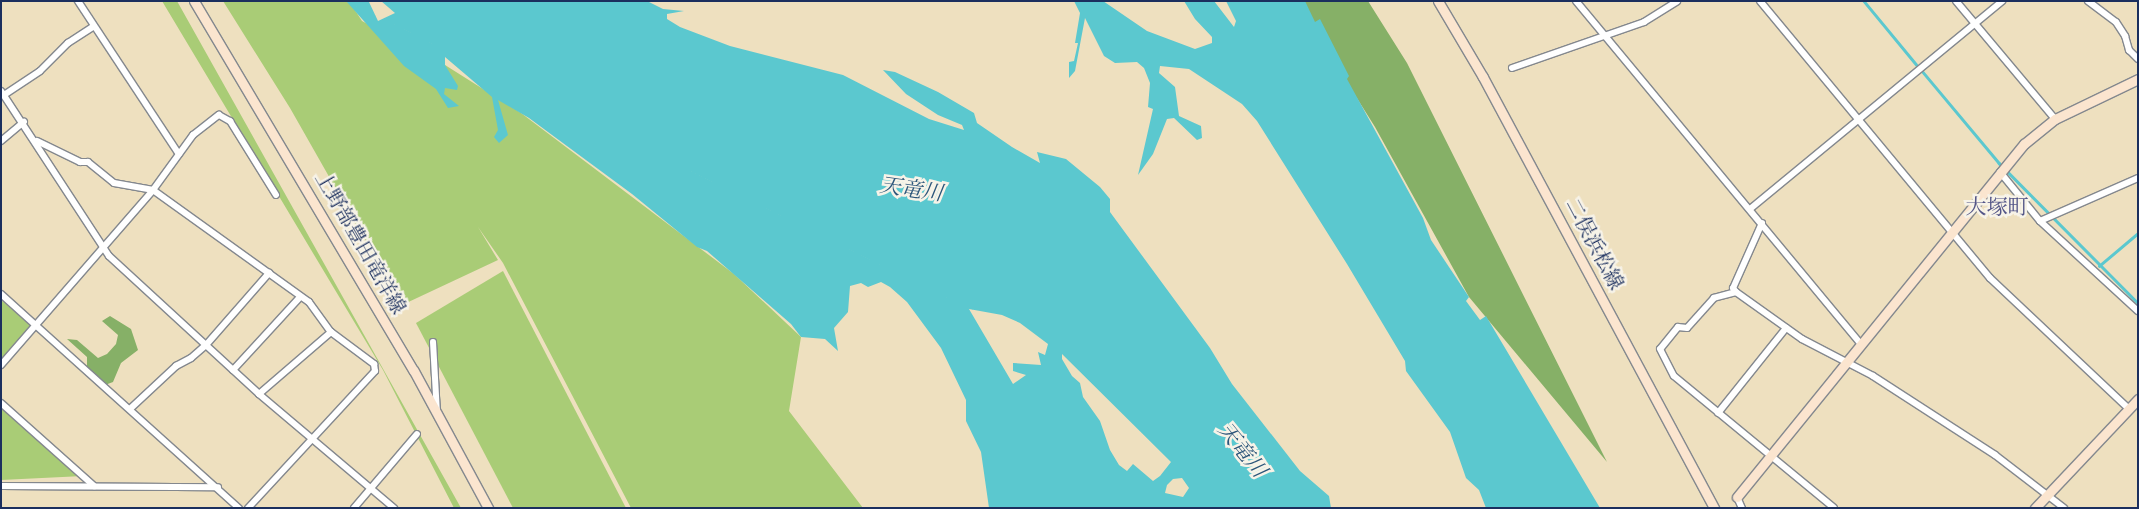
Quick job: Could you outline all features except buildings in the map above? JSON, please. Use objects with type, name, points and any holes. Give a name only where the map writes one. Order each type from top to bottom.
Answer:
[{"type":"main road","name":"上野部豊田竜洋線","points":[[194,1],[437,414],[488,508]]},
{"type":"main road","name":"二俣浜松線","points":[[1438,1],[1483,76],[1714,508]]},
{"type":"main road","points":[[1737,497],[2024,144],[2055,119],[2138,79]]},
{"type":"main road","points":[[2036,507],[2138,399]]},
{"type":"street","points":[[78,1],[179,154]]},
{"type":"street","points":[[1576,1],[1861,344]]},
{"type":"street","points":[[1512,68],[1644,22],[1677,1]]},
{"type":"street","points":[[1760,1],[1990,278],[2129,408]]},
{"type":"street","points":[[1956,1],[2055,119]]},
{"type":"street","points":[[1750,209],[2002,1]]},
{"type":"street","points":[[2088,1],[2116,22],[2125,36],[2129,50],[2138,59]]},
{"type":"street","points":[[94,26],[68,43],[40,71],[3,93],[37,141],[103,249],[259,394],[394,508]]},
{"type":"street","points":[[1,365],[153,190],[179,154],[203,126],[219,115],[225,117],[276,195]]},
{"type":"street","points":[[1,141],[24,122]]},
{"type":"street","points":[[37,141],[80,162],[88,162],[114,183],[153,190],[301,296],[331,332],[374,364],[375,372],[312,437],[248,508]]},
{"type":"street","points":[[2000,172],[2040,221],[2138,311]]},
{"type":"street","points":[[2040,221],[2138,178]]},
{"type":"street","points":[[1762,223],[1733,288],[1736,292],[1786,328],[1845,364],[1873,376],[1995,455],[2045,496],[2064,508]]},
{"type":"street","points":[[131,408],[176,366],[192,358],[206,345],[270,273]]},
{"type":"street","points":[[1736,292],[1714,298],[1687,328],[1678,326],[1660,349],[1674,376],[1834,508]]},
{"type":"street","points":[[1,294],[131,408],[239,508]]},
{"type":"street","points":[[233,370],[301,296]]},
{"type":"street","points":[[1718,413],[1786,328]]},
{"type":"street","points":[[259,394],[331,332]]},
{"type":"street","points":[[433,342],[437,414]]},
{"type":"street","points":[[1,403],[94,486]]},
{"type":"street","points":[[354,508],[417,434]]},
{"type":"street","points":[[1,486],[218,487]]},
{"type":"street","points":[[1737,497],[1742,508]]},
{"type":"green space","points":[[162,1],[177,1],[461,508],[454,508],[383,370]]},
{"type":"green space","points":[[223,1],[349,1],[362,21],[445,65],[521,113],[734,274],[801,337],[789,411],[863,508],[631,508],[503,263],[478,227],[498,260],[402,305],[290,108]]},
{"type":"green space","points":[[1296,1],[1368,1],[1407,63],[1607,462],[1469,297],[1375,127]]},
{"type":"green space","points":[[503,271],[626,508],[513,508],[416,323]]},
{"type":"green space","points":[[1,300],[33,327],[1,364]]},
{"type":"green space","points":[[110,316],[131,329],[138,350],[121,363],[113,382],[105,385],[87,369],[87,357],[67,339],[77,340],[98,358],[107,354],[116,344],[118,335],[102,321]]},
{"type":"green space","points":[[1,404],[83,476],[1,480]]},
{"type":"water","name":"天竜川","points":[[346,1],[369,2],[378,21],[395,13],[381,1],[647,1],[663,9],[684,11],[667,14],[667,19],[680,27],[730,46],[843,75],[929,119],[964,130],[962,125],[938,115],[906,94],[883,70],[895,72],[938,92],[974,113],[977,123],[1012,147],[1040,163],[1037,152],[1066,159],[1100,187],[1110,199],[1110,212],[1210,348],[1232,384],[1300,471],[1329,496],[1331,508],[989,508],[981,452],[966,421],[966,400],[941,348],[907,302],[890,287],[881,282],[868,287],[861,283],[850,286],[848,312],[834,328],[838,351],[825,339],[801,337],[791,324],[707,251],[697,247],[632,194],[529,118],[498,100],[508,135],[499,143],[494,137],[498,130],[492,97],[445,57],[445,65],[458,86],[457,90],[445,88],[444,94],[459,106],[448,108],[436,89],[404,66]],"holes":[[[969,309],[1002,315],[1020,323],[1048,344],[1045,355],[1038,352],[1041,365],[1013,363],[1013,371],[1026,375],[1013,384]],[[1062,354],[1171,462],[1160,476],[1153,481],[1133,464],[1127,471],[1119,465],[1110,450],[1100,421],[1083,397],[1080,383],[1072,376],[1062,359]],[[1182,478],[1189,488],[1183,497],[1165,493],[1167,485],[1173,479]]]},
{"type":"water","points":[[1074,1],[1103,1],[1147,31],[1195,49],[1212,43],[1212,37],[1195,19],[1184,1],[1214,1],[1234,27],[1236,21],[1226,1],[1305,1],[1315,22],[1320,19],[1349,76],[1347,79],[1423,218],[1431,240],[1469,297],[1466,301],[1480,320],[1486,316],[1600,508],[1486,508],[1479,490],[1466,478],[1450,432],[1406,371],[1405,361],[1347,264],[1257,121],[1242,104],[1189,69],[1160,66],[1159,73],[1175,87],[1179,116],[1201,126],[1202,138],[1197,140],[1174,118],[1167,119],[1153,154],[1138,175],[1153,109],[1148,107],[1150,83],[1144,68],[1137,62],[1115,63],[1104,56],[1085,18],[1075,71],[1069,78],[1069,62],[1074,61],[1078,43],[1075,43],[1080,13]]},
{"type":"waterway","points":[[1864,1],[1916,64]]},
{"type":"waterway","points":[[1923,72],[1999,163],[2138,303]]},
{"type":"waterway","points":[[2099,266],[2138,233]]},
{"type":"district","name":"大塚町","points":[[1997,209]]}]
